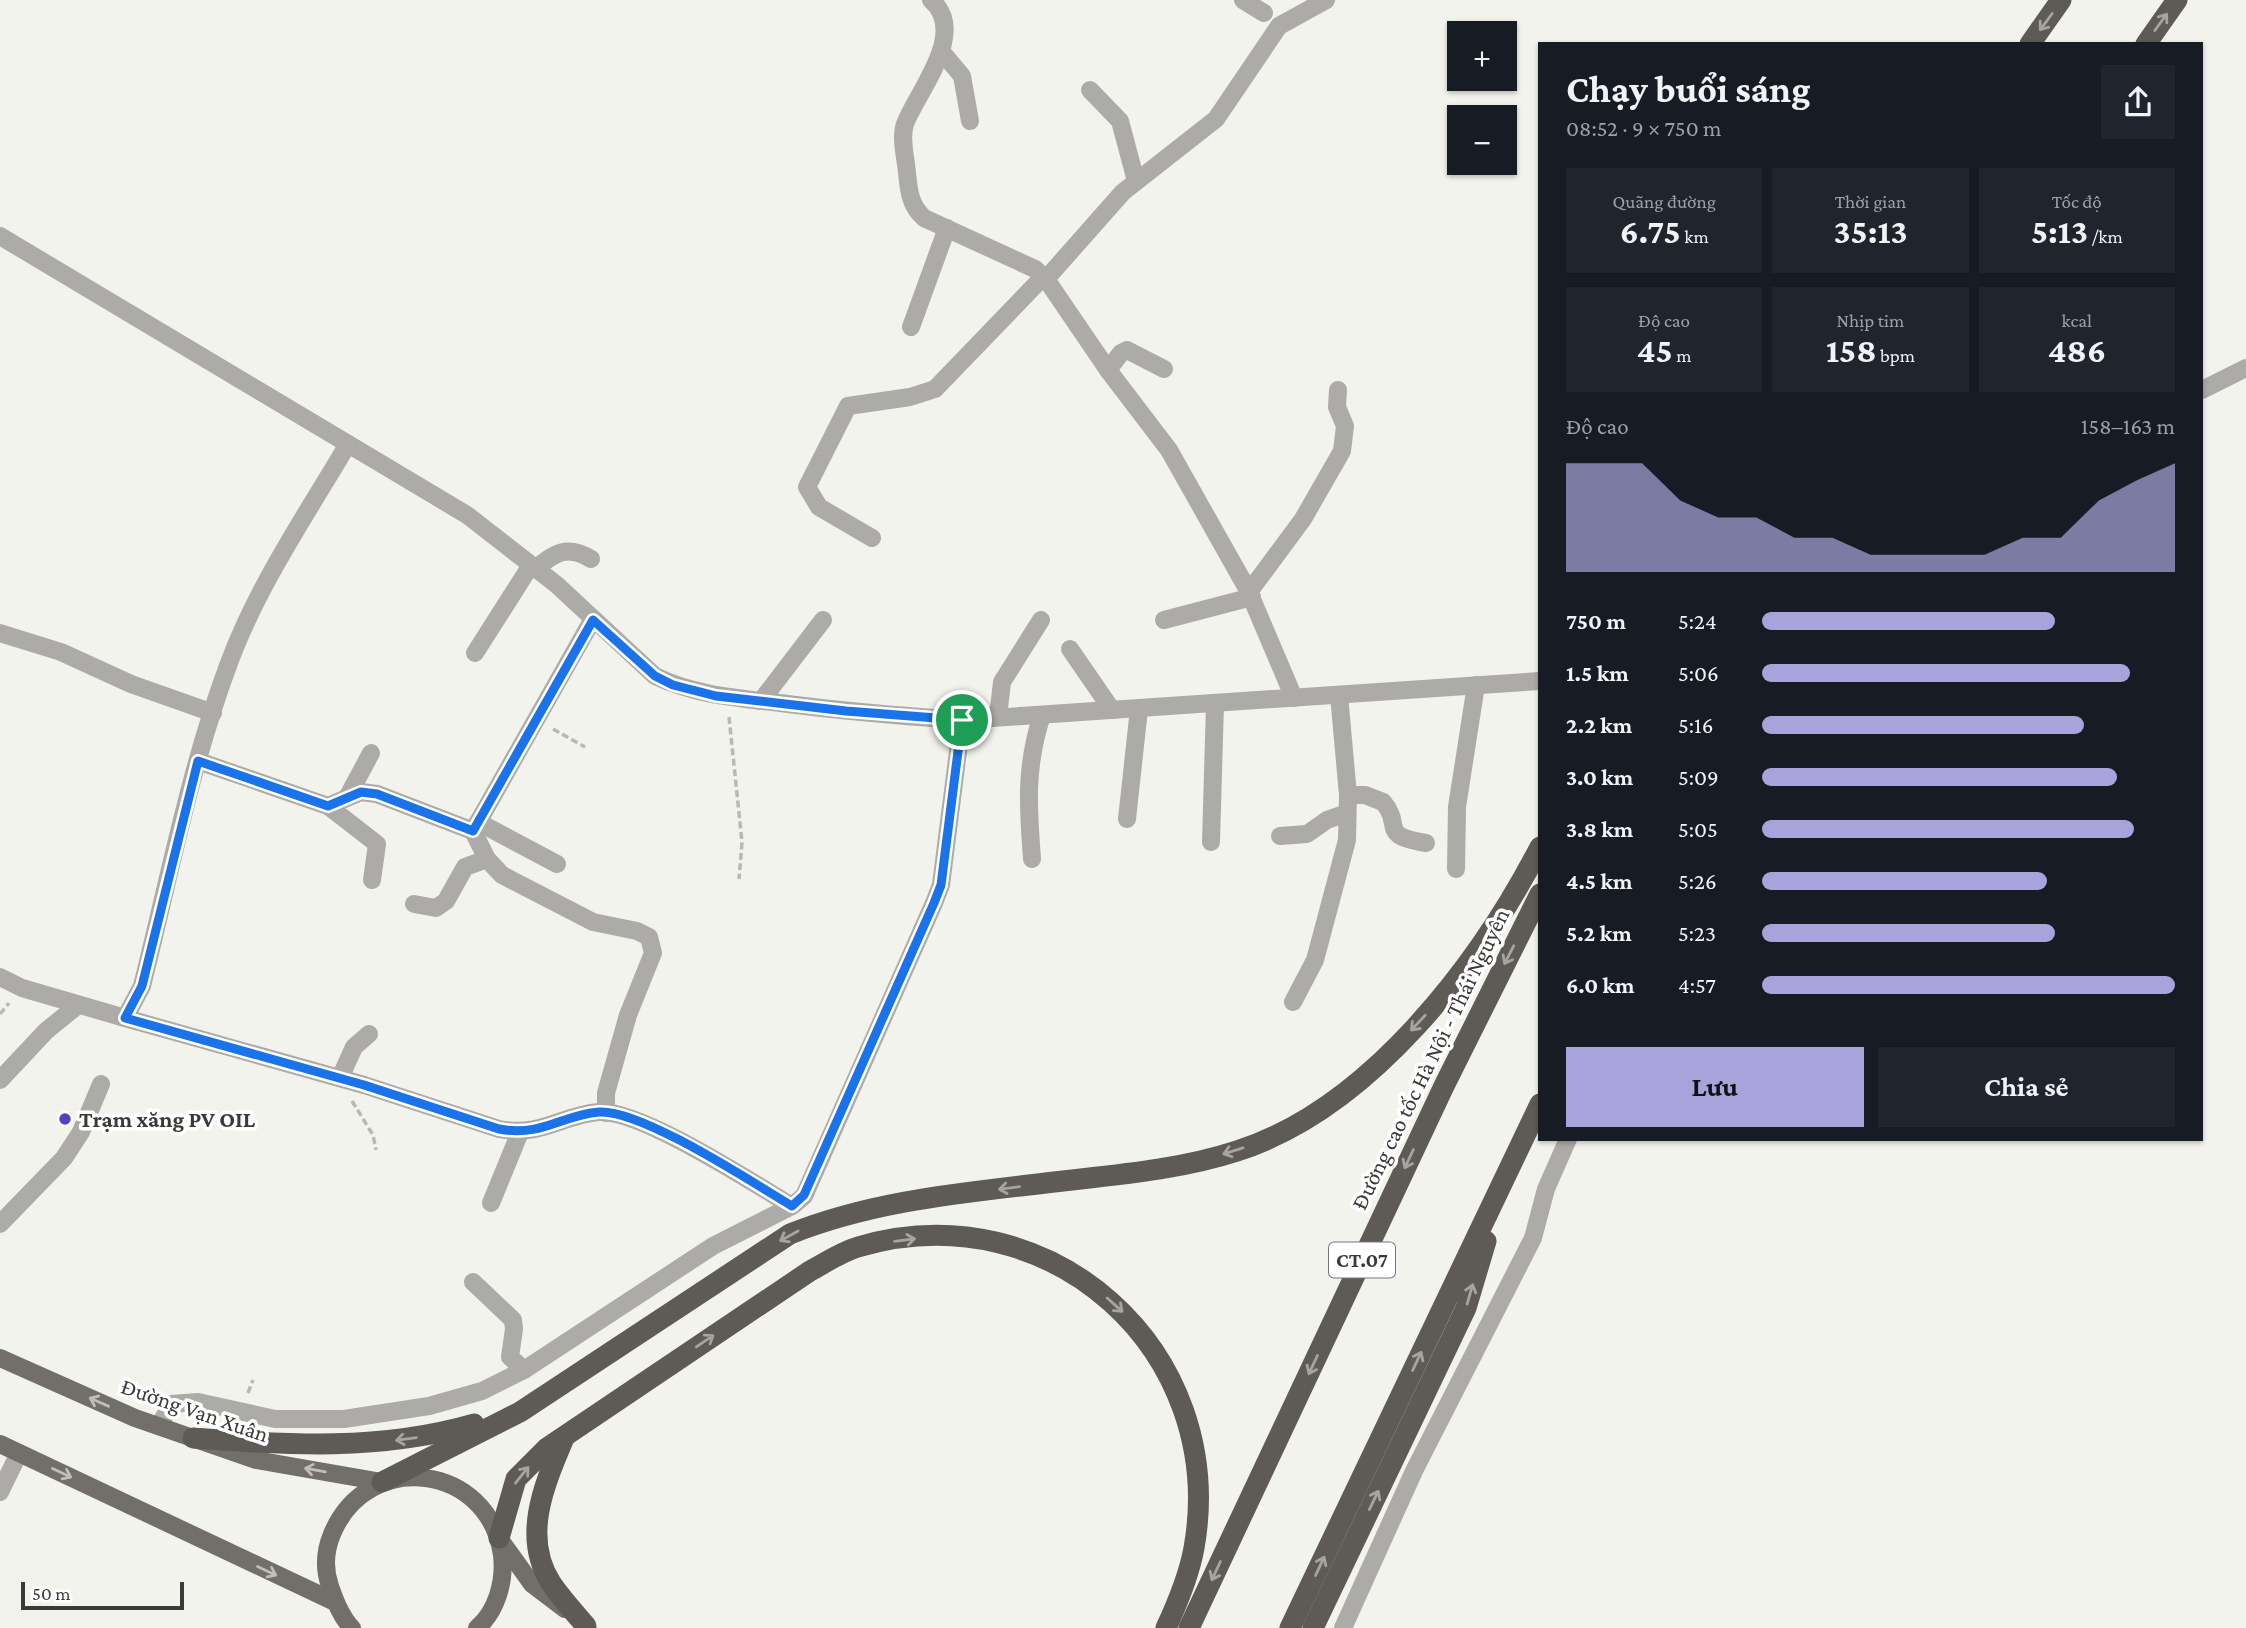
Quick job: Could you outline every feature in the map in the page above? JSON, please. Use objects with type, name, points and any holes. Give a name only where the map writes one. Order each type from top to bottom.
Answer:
[{"type":"highway","points":[[2031,42],[2061,0]]},
{"type":"highway","points":[[2147,42],[2177,0]]},
{"type":"highway","points":[[382,1482],[520,1412],[790,1234],[834,1216],[895,1202],[1121,1174],[1185,1163],[1237,1151],[1284,1130],[1340,1097],[1419,1023],[1460,975],[1513,900],[1538,851]]},
{"type":"highway","name":"Đường cao tốc Hà Nội - Thái Nguyên","points":[[1189,1628],[1444,1086],[1538,898]]},
{"type":"highway","points":[[1290,1628],[1538,1108]]},
{"type":"highway","points":[[1313,1628],[1465,1308],[1504,1177]]},
{"type":"highway","points":[[499,1538],[516,1479],[547,1448],[810,1271],[856,1248],[906,1239],[949,1237],[986,1241],[1031,1251],[1069,1270],[1111,1301],[1138,1327],[1162,1361],[1180,1404],[1196,1465],[1195,1537],[1182,1594],[1166,1628]]},
{"type":"highway","points":[[193,1438],[297,1446],[367,1444],[438,1434],[520,1412]]},
{"type":"highway","points":[[566,1435],[544,1486],[538,1512],[538,1550],[550,1582],[588,1627]]},
{"type":"main road","name":"Đường Vạn Xuân","points":[[0,1358],[159,1426],[256,1460],[382,1482]]},
{"type":"main road","points":[[0,1444],[335,1602]]},
{"type":"main road","points":[[352,1628],[335,1602],[325,1573],[327,1545],[338,1518],[357,1497],[382,1482],[410,1476],[429,1478],[464,1492],[485,1511],[499,1538],[532,1584],[588,1627]]},
{"type":"main road","points":[[477,1628],[498,1597],[503,1568],[499,1538]]},
{"type":"street","points":[[931,0],[943,16],[945,30],[940,51],[904,126],[914,208],[924,218],[1035,269],[1045,278],[1108,370],[1169,450],[1251,594],[1294,698]]},
{"type":"street","points":[[1244,0],[1271,19]]},
{"type":"street","points":[[872,538],[819,507],[807,487],[848,406],[910,397],[935,389],[1136,181],[1216,119],[1271,19],[1325,0]]},
{"type":"street","points":[[940,51],[962,76],[970,121]]},
{"type":"street","points":[[1090,90],[1120,121],[1136,181]]},
{"type":"street","points":[[911,327],[947,228]]},
{"type":"street","points":[[0,236],[467,515],[533,567],[655,676],[673,685],[732,698],[962,720],[1538,681]]},
{"type":"street","points":[[1108,370],[1121,353],[1127,350],[1164,369]]},
{"type":"street","points":[[2203,390],[2246,368]]},
{"type":"street","points":[[1164,620],[1251,594],[1303,519],[1342,451],[1345,426],[1337,407],[1338,390]]},
{"type":"street","points":[[125,1018],[142,986],[198,761],[229,662],[270,577],[348,444]]},
{"type":"street","points":[[475,653],[533,567],[566,549],[591,559]]},
{"type":"street","points":[[593,620],[476,827],[487,859],[502,876],[593,922],[637,931],[649,937],[654,946],[613,1067],[604,1103],[606,1113]]},
{"type":"street","points":[[994,718],[999,708],[1002,682],[1041,620]]},
{"type":"street","points":[[761,701],[823,621]]},
{"type":"street","points":[[0,634],[61,652],[131,684],[213,713]]},
{"type":"street","points":[[1070,649],[1112,710]]},
{"type":"street","points":[[1456,869],[1457,807],[1476,685]]},
{"type":"street","points":[[1293,1002],[1315,960],[1347,840],[1348,804],[1339,695]]},
{"type":"street","points":[[1211,842],[1215,704]]},
{"type":"street","points":[[1128,819],[1139,709]]},
{"type":"street","points":[[1032,859],[1027,795],[1029,759],[1042,715]]},
{"type":"street","points":[[159,1426],[171,1404],[179,1401],[198,1402],[275,1419],[344,1419],[429,1406],[482,1391],[524,1370],[713,1246],[792,1206],[804,1195],[941,885],[962,720]]},
{"type":"street","points":[[348,796],[371,753]]},
{"type":"street","points":[[198,761],[328,806],[377,844],[372,880]]},
{"type":"street","points":[[328,806],[361,792],[377,794],[476,827],[557,864]]},
{"type":"street","points":[[1280,835],[1307,834],[1365,795],[1383,802],[1397,835],[1426,843]]},
{"type":"street","points":[[414,904],[436,908],[446,901],[465,867],[487,859]]},
{"type":"street","points":[[0,977],[22,989],[345,1080],[499,1129],[520,1132],[598,1112],[606,1113],[656,1129],[792,1206]]},
{"type":"street","points":[[0,1080],[46,1031],[79,1004]]},
{"type":"street","points":[[345,1080],[354,1047],[369,1034]]},
{"type":"street","points":[[0,1224],[64,1158],[81,1132],[101,1084]]},
{"type":"street","points":[[491,1203],[520,1132]]},
{"type":"street","points":[[1343,1628],[1414,1471],[1533,1238],[1546,1189],[1567,1141]]},
{"type":"street","points":[[473,1282],[513,1320],[510,1357],[524,1370]]},
{"type":"street","points":[[0,1492],[19,1453]]},
{"type":"path","points":[[732,698],[728,735],[742,842],[739,879]]},
{"type":"path","points":[[537,719],[584,747]]},
{"type":"path","points":[[345,1080],[354,1106],[373,1135],[376,1150]]},
{"type":"place","name":"Trạm xăng PV OIL","points":[[65,1119]]},
{"type":"route","points":[[593,620],[655,676],[673,685],[716,696],[846,711],[962,720],[941,885],[804,1195],[792,1206],[656,1129],[614,1113],[598,1112],[536,1131],[499,1129],[364,1085],[125,1018],[142,986],[198,761],[328,806],[361,792],[377,794],[473,831],[593,620]]}]
